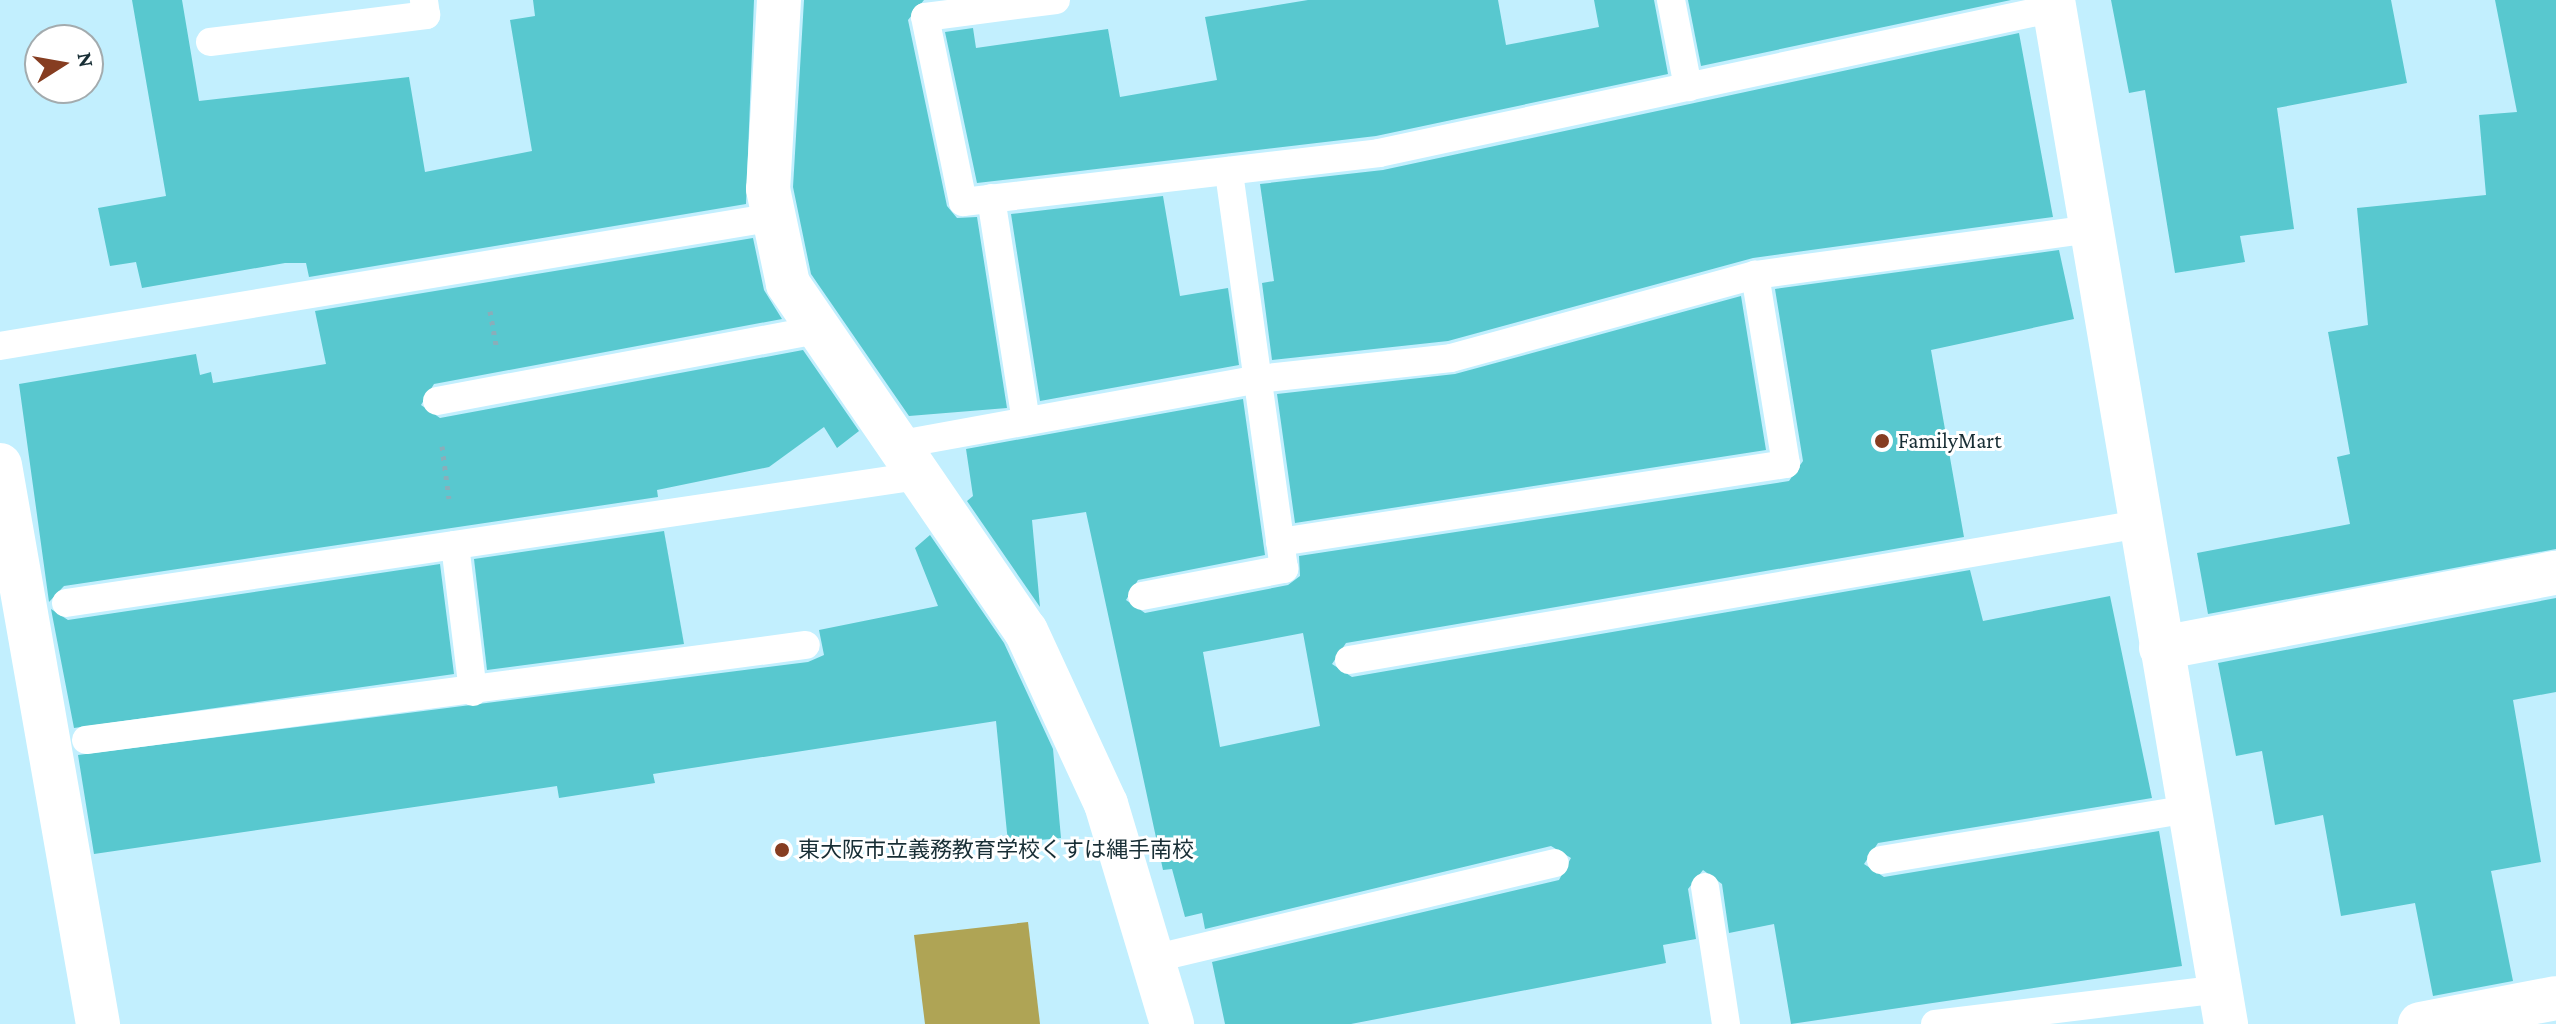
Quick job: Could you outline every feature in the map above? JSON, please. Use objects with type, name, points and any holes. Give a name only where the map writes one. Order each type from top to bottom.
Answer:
[{"type":"street","points":[[779,0],[768,189],[788,284],[1026,631],[1106,804],[1172,1024]]},
{"type":"street","points":[[2054,4],[2223,1007]]},
{"type":"street","points":[[0,465],[98,1024]]},
{"type":"street","points":[[2161,648],[2556,573]]},
{"type":"street","points":[[2420,1024],[2556,998]]},
{"type":"lane","points":[[210,42],[426,15],[424,0]]},
{"type":"lane","points":[[1056,0],[925,17],[963,202],[1379,153],[2054,4]]},
{"type":"lane","points":[[1671,0],[1688,87]]},
{"type":"lane","points":[[1142,596],[1284,569],[1229,171]]},
{"type":"lane","points":[[991,198],[1026,421]]},
{"type":"lane","points":[[0,346],[774,217]]},
{"type":"lane","points":[[66,603],[455,545],[906,460],[1026,421],[1258,379],[1451,358],[1755,275],[2090,229]]},
{"type":"lane","points":[[1280,542],[1786,464],[1755,275]]},
{"type":"lane","points":[[437,401],[818,330]]},
{"type":"lane","points":[[1349,660],[2140,524]]},
{"type":"lane","points":[[455,545],[473,692]]},
{"type":"lane","points":[[86,740],[473,692],[806,645]]},
{"type":"lane","points":[[1881,860],[2189,809]]},
{"type":"lane","points":[[1152,959],[1555,863]]},
{"type":"lane","points":[[1705,887],[1726,1024]]},
{"type":"lane","points":[[1935,1024],[2223,1007]]},
{"type":"path","points":[[482,265],[503,389]]},
{"type":"path","points":[[437,401],[455,545]]},
{"type":"shaded area","points":[[1028,922],[1040,1024],[925,1024],[914,935]]},
{"type":"building","points":[[132,0],[182,0],[199,101],[409,77],[425,172],[532,151],[510,20],[535,16],[533,0],[754,0],[746,204],[309,277],[306,263],[285,263],[142,288],[136,262],[110,266],[98,208],[166,196]]},
{"type":"building","points":[[804,0],[924,0],[908,20],[947,206],[957,218],[977,217],[1007,408],[909,416],[811,274],[793,187]]},
{"type":"building","points":[[1308,0],[1498,0],[1506,45],[1599,27],[1594,0],[1654,0],[1668,74],[1376,136],[977,183],[945,32],[973,28],[976,48],[1108,29],[1120,97],[1217,80],[1205,17]]},
{"type":"building","points":[[1688,0],[2011,0],[1701,66]]},
{"type":"building","points":[[2111,0],[2391,0],[2407,83],[2277,108],[2294,229],[2240,236],[2245,262],[2175,273],[2145,90],[2129,93]]},
{"type":"building","points":[[2495,0],[2556,0],[2556,549],[2208,614],[2197,553],[2350,524],[2337,457],[2350,454],[2328,332],[2368,325],[2357,208],[2486,195],[2479,115],[2517,112]]},
{"type":"building","points":[[2019,33],[2053,217],[1753,258],[1448,341],[1272,360],[1262,283],[1274,281],[1260,184],[1383,170]]},
{"type":"building","points":[[1163,196],[1180,296],[1228,288],[1239,365],[1040,401],[1011,214]]},
{"type":"building","points":[[753,238],[764,290],[782,319],[434,384],[421,405],[440,418],[803,350],[859,431],[837,448],[824,427],[769,467],[657,490],[658,497],[64,586],[49,602],[19,384],[196,354],[200,375],[211,372],[213,383],[326,364],[315,311]]},
{"type":"building","points":[[2059,250],[2074,319],[1931,350],[1964,537],[1346,643],[1332,664],[1352,677],[1970,570],[1983,621],[2110,596],[2152,798],[1878,843],[1864,864],[1884,877],[2159,831],[2182,966],[1791,1024],[1774,924],[1729,933],[1722,884],[1703,870],[1688,889],[1696,939],[1663,945],[1666,963],[1351,1024],[1225,1024],[1212,962],[1559,880],[1571,858],[1551,846],[1205,929],[1202,913],[1185,917],[1172,869],[1163,870],[1086,512],[1032,520],[1040,607],[967,501],[973,496],[966,449],[1243,399],[1265,555],[1138,580],[1126,600],[1145,613],[1288,585],[1300,576],[1299,556],[1789,481],[1803,461],[1775,289]],"holes":[[[1303,633],[1320,726],[1220,747],[1203,652]]]},
{"type":"building","points":[[1741,296],[1766,450],[1295,523],[1277,394],[1455,374]]},
{"type":"building","points":[[664,531],[684,644],[487,670],[474,559]]},
{"type":"building","points":[[930,535],[1004,643],[1053,749],[1061,838],[1008,843],[996,721],[653,774],[655,783],[559,798],[557,786],[94,854],[78,755],[808,662],[824,655],[819,630],[938,606],[915,548]]},
{"type":"building","points":[[440,564],[454,674],[74,728],[51,609],[68,620]]},
{"type":"building","points":[[2556,598],[2556,692],[2513,700],[2541,862],[2491,871],[2513,981],[2433,996],[2415,903],[2341,916],[2323,815],[2275,825],[2262,751],[2236,756],[2218,663]]},
{"type":"place","name":"FamilyMart","points":[[1882,441]]},
{"type":"place","name":"東大阪市立義務教育学校くすは縄手南校","points":[[782,850]]}]
